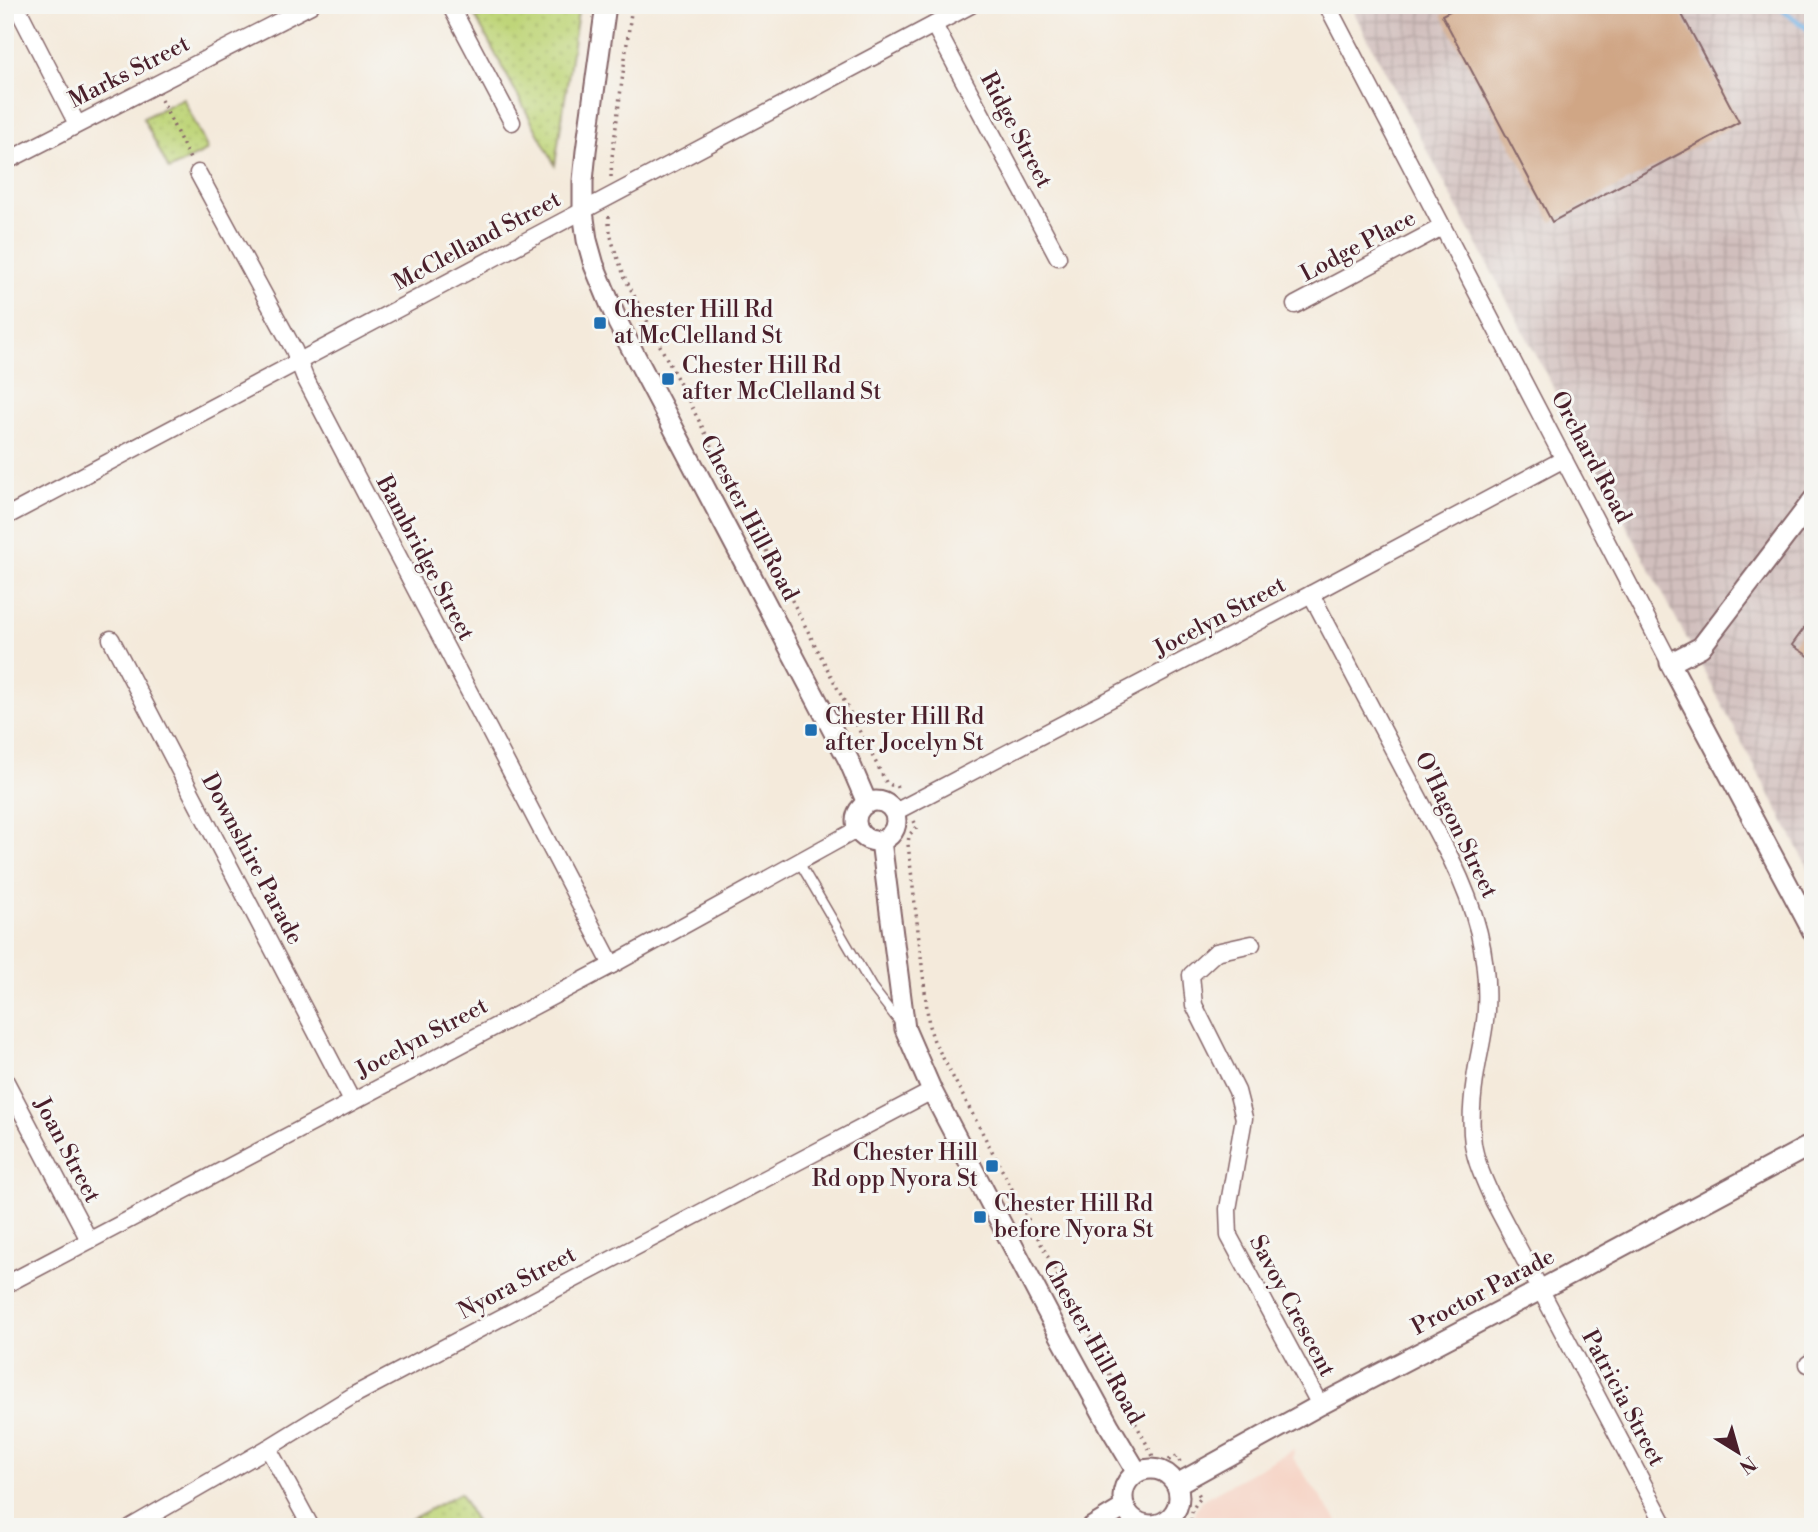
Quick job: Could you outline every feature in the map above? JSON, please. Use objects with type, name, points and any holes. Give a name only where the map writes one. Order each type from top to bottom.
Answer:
[{"type":"street","points":[[16,5],[77,124]]},
{"type":"street","points":[[450,5],[512,122]]},
{"type":"street","name":"Chester Hill Road","points":[[606,5],[583,181],[583,211],[594,265],[618,323],[849,761],[867,803]]},
{"type":"street","name":"McClelland Street","points":[[5,517],[971,5]]},
{"type":"street","name":"Orchard Road","points":[[1327,5],[1813,932]]},
{"type":"street","name":"Marks Street","points":[[5,162],[307,6]]},
{"type":"street","name":"Ridge Street","points":[[934,25],[1058,257]]},
{"type":"street","name":"Bambridge Street","points":[[198,173],[294,350],[305,378],[612,965]]},
{"type":"street","name":"Lodge Place","points":[[1295,305],[1442,227]]},
{"type":"street","name":"Jocelyn Street","points":[[895,812],[1564,459]]},
{"type":"street","points":[[1670,663],[1701,647],[1813,500]]},
{"type":"street","name":"O'Hagon Street","points":[[1311,594],[1451,859],[1466,889],[1477,922],[1483,950],[1486,1010],[1475,1077],[1473,1145],[1493,1200],[1540,1290]]},
{"type":"street","name":"Downshire Parade","points":[[111,639],[352,1101]]},
{"type":"street","points":[[883,801],[895,812],[895,829],[881,841],[867,839],[858,829],[858,812],[867,803],[883,801]]},
{"type":"street","name":"Jocelyn Street","points":[[5,1285],[612,965],[858,829]]},
{"type":"street","name":"Chester Hill Road","points":[[881,841],[905,1029],[932,1091],[1051,1319],[1137,1472]]},
{"type":"street","name":"Savoy Crescent","points":[[1252,944],[1216,952],[1191,975],[1194,1005],[1237,1091],[1244,1118],[1228,1209],[1229,1236],[1320,1405]]},
{"type":"street","name":"Joan Street","points":[[5,1080],[89,1240]]},
{"type":"street","name":"Nyora Street","points":[[131,1527],[354,1395],[932,1091]]},
{"type":"street","name":"Proctor Parade","points":[[1177,1484],[1320,1405],[1813,1144]]},
{"type":"street","name":"Patricia Street","points":[[1540,1290],[1665,1527]]},
{"type":"street","points":[[268,1448],[311,1527]]},
{"type":"street","points":[[1155,1468],[1163,1470],[1177,1484],[1180,1499],[1178,1508],[1167,1524],[1147,1525],[1130,1516],[1123,1499],[1124,1491],[1126,1483],[1137,1472],[1155,1468]]},
{"type":"street","points":[[1092,1527],[1125,1507]]},
{"type":"lane","points":[[799,862],[872,987],[905,1029]]},
{"type":"path","points":[[612,158],[632,5]]},
{"type":"path","points":[[154,85],[198,173]]},
{"type":"path","points":[[609,223],[625,278],[886,782],[896,785]]},
{"type":"path","points":[[917,827],[909,835],[908,844],[929,1026],[934,1041],[1154,1458],[1165,1462],[1177,1456]]},
{"type":"path","points":[[1192,1527],[1192,1511],[1201,1498]]},
{"type":"shaded area","points":[[1350,5],[1813,5],[1813,876]]},
{"type":"shaded area","points":[[1294,1449],[1293,1458],[1341,1527],[1198,1527],[1195,1510],[1205,1498]]},
{"type":"green space","points":[[469,5],[579,5],[555,165]]},
{"type":"green space","points":[[183,98],[208,150],[169,170],[143,118]]},
{"type":"green space","points":[[460,1493],[478,1527],[397,1527]]},
{"type":"building","points":[[1461,5],[1677,5],[1739,122],[1552,222],[1442,15]]},
{"type":"building","points":[[1813,616],[1813,659],[1792,645]]},
{"type":"waterway","points":[[1776,5],[1813,33]]},
{"type":"place","name":"Chester Hill Rd at McClelland St","points":[[600,323]]},
{"type":"place","name":"Chester Hill Rd after McClelland St","points":[[668,379]]},
{"type":"place","name":"Chester Hill Rd after Jocelyn St","points":[[811,730]]},
{"type":"place","name":"Chester Hill Rd opp Nyora St","points":[[992,1166]]},
{"type":"place","name":"Chester Hill Rd before Nyora St","points":[[980,1217]]}]
